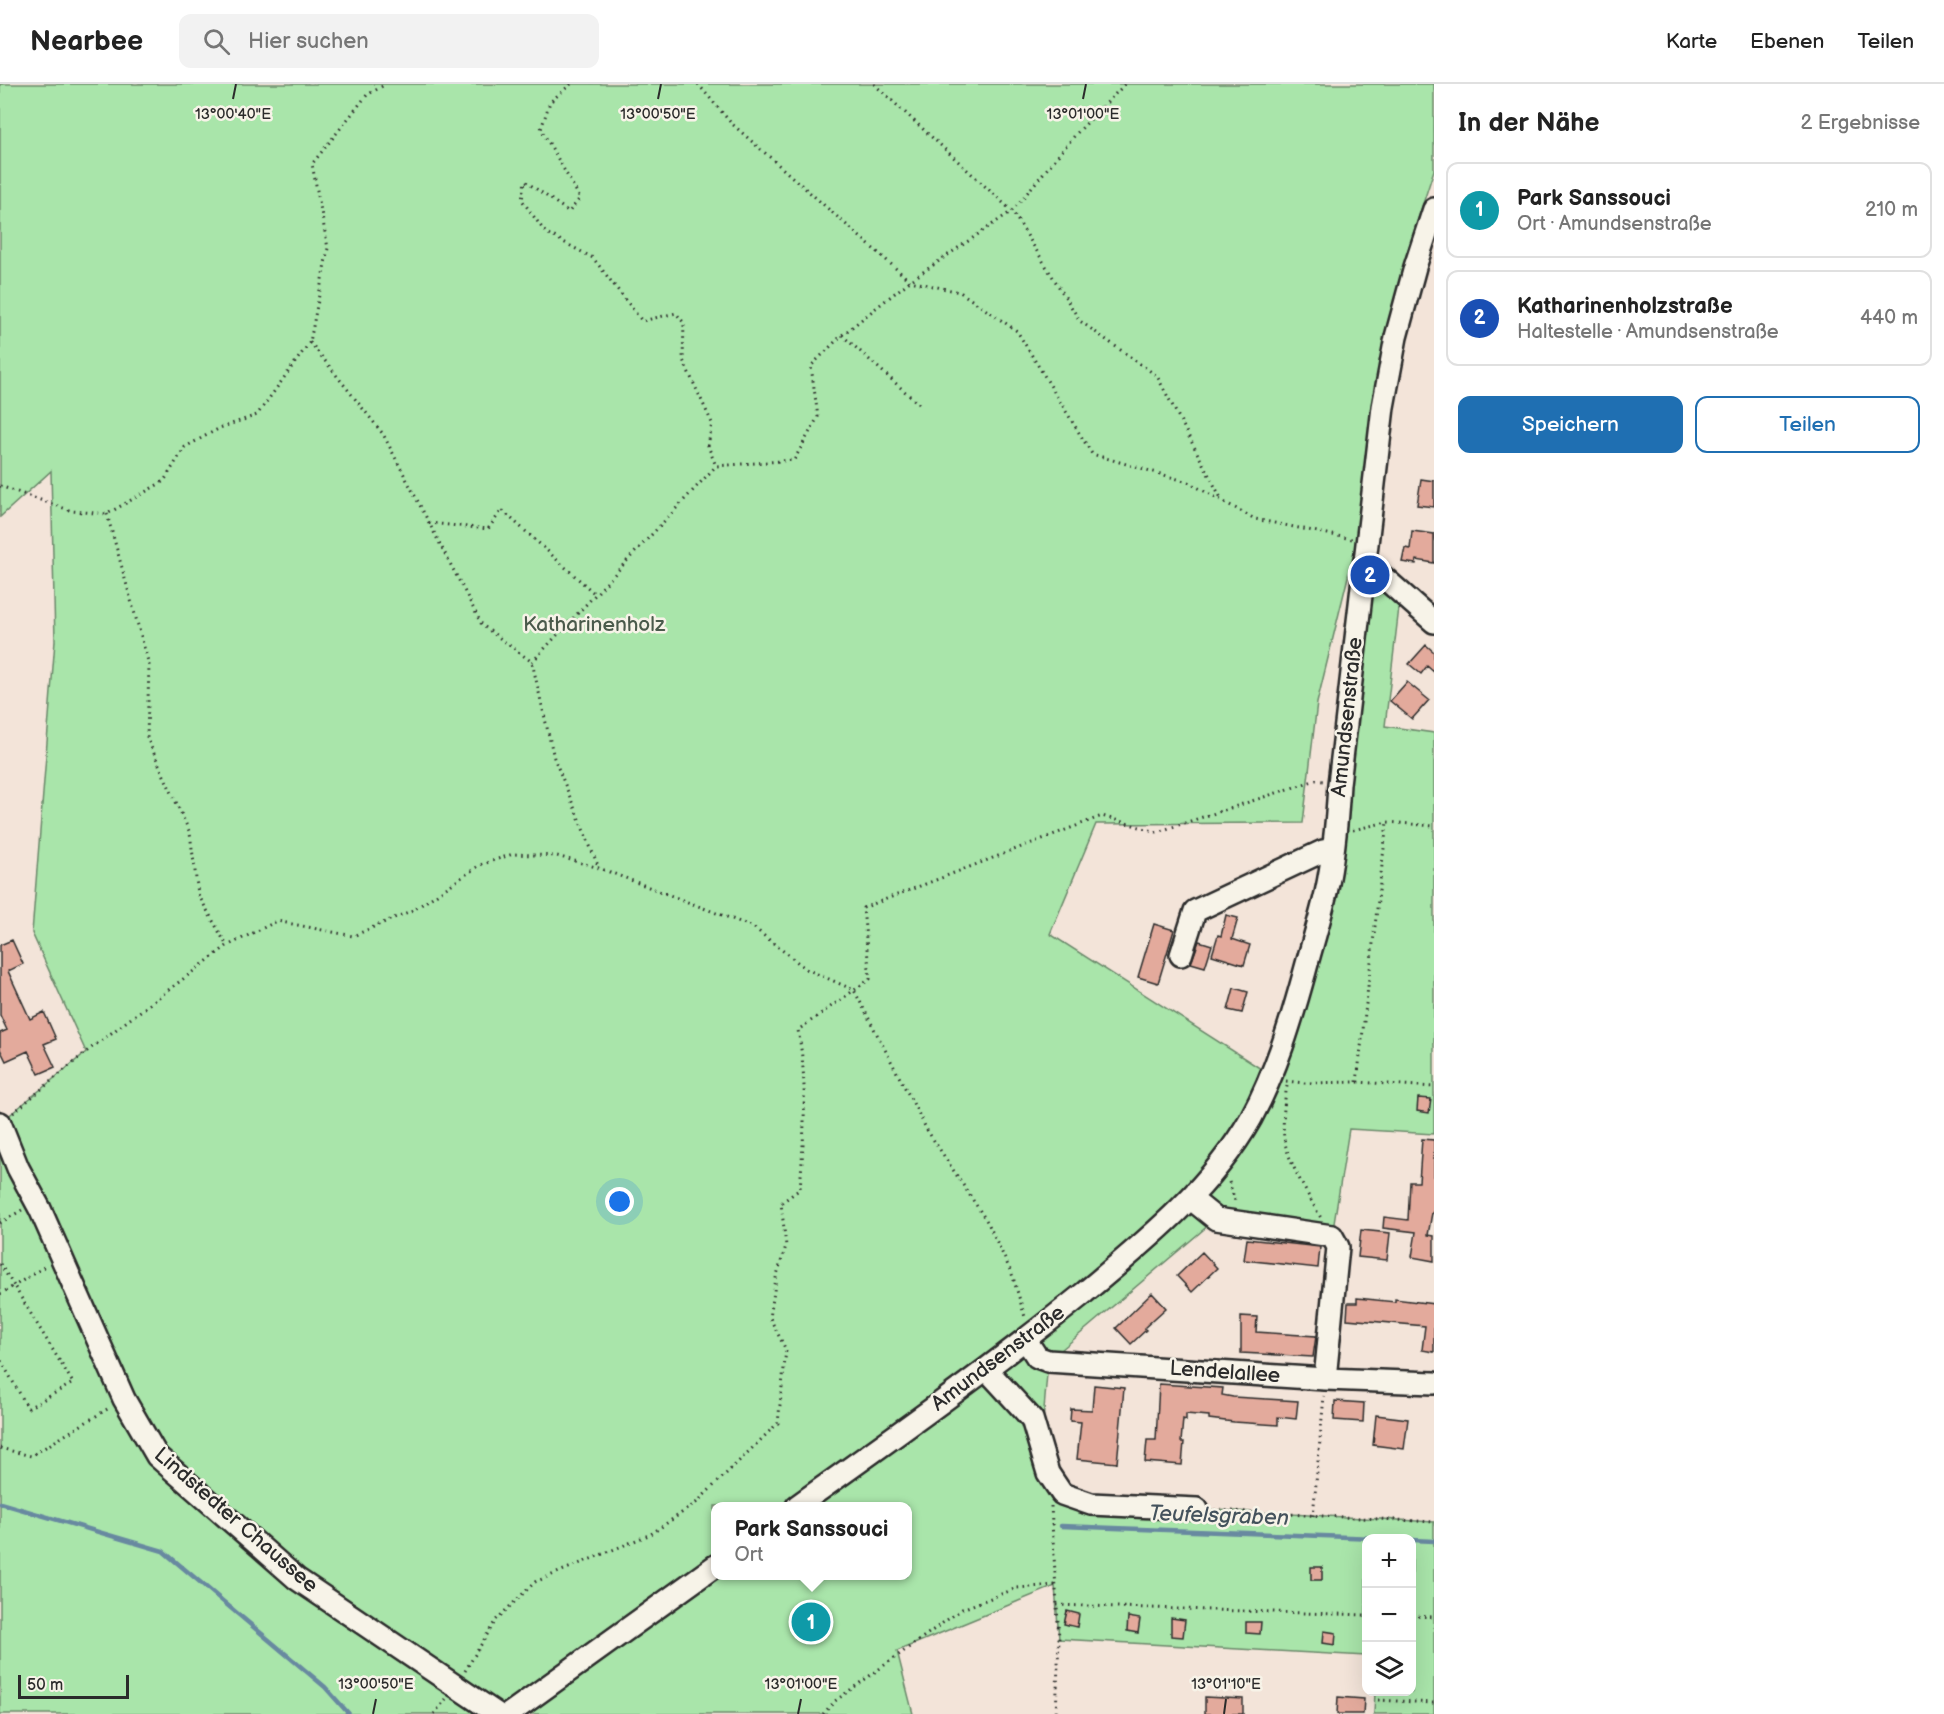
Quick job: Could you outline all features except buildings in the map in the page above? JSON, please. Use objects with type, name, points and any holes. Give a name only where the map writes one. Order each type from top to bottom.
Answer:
[{"type":"street","name":"Amundsenstraße","points":[[803,1502],[987,1370],[1142,1245],[1190,1198],[1223,1159],[1280,1079],[1299,993],[1323,904],[1334,842],[1383,407],[1396,337],[1434,209]]},
{"type":"street","points":[[1366,552],[1434,622]]},
{"type":"street","points":[[1181,955],[1195,911],[1323,851],[1334,842]]},
{"type":"street","name":"Lindstedter Chaussee","points":[[0,1123],[18,1168],[40,1209],[124,1399],[157,1456],[297,1579],[497,1714]]},
{"type":"street","points":[[1190,1198],[1216,1219],[1332,1236],[1338,1247],[1325,1378]]},
{"type":"street","name":"Lendelallee","points":[[1029,1338],[1037,1357],[1048,1361],[1434,1383]]},
{"type":"street","points":[[987,1370],[1032,1419],[1048,1473],[1062,1494],[1091,1504],[1197,1509]]},
{"type":"street","points":[[509,1714],[711,1569]]},
{"type":"path","points":[[0,486],[72,511],[107,513],[164,481],[185,447],[220,428],[257,415],[310,342],[328,248],[312,164],[367,95],[386,84]]},
{"type":"path","points":[[571,84],[550,102],[541,129],[580,198],[569,212],[525,181],[522,200],[545,232],[593,258],[642,321],[676,313],[684,323],[683,360],[712,423],[708,446],[716,466]]},
{"type":"path","points":[[700,84],[731,123],[910,280],[960,292],[1017,331],[1092,454],[1188,482],[1255,519],[1366,552]]},
{"type":"path","points":[[874,84],[1012,211],[1080,321],[1157,376],[1223,501]]},
{"type":"path","points":[[532,662],[716,466],[794,460],[818,417],[812,366],[842,335],[910,280],[1012,211],[1076,134],[1125,84]]},
{"type":"path","points":[[842,335],[921,406]]},
{"type":"path","points":[[310,342],[383,434],[482,625],[532,662],[554,758],[599,868]]},
{"type":"path","points":[[429,523],[489,529],[502,510],[596,595]]},
{"type":"path","points":[[107,513],[149,665],[147,738],[190,833],[198,894],[226,946]]},
{"type":"path","points":[[456,1686],[496,1620],[535,1582],[651,1534],[696,1503],[778,1423],[786,1350],[770,1318],[776,1278],[786,1246],[781,1203],[800,1189],[806,1091],[798,1030],[870,980],[863,908],[1102,816],[1157,832],[1316,780],[1339,784]]},
{"type":"path","points":[[1357,1082],[1387,822]]},
{"type":"path","points":[[1334,842],[1387,822],[1434,826]]},
{"type":"path","points":[[0,1123],[86,1052],[226,946],[277,921],[353,936],[416,909],[480,865],[513,854],[557,856],[599,868],[753,927],[806,969],[854,990],[927,1130],[987,1223],[1012,1274],[1029,1338]]},
{"type":"path","points":[[1332,1236],[1308,1195],[1285,1145],[1284,1102],[1280,1079],[1304,1083],[1357,1082],[1434,1087]]},
{"type":"path","points":[[1223,1159],[1242,1223]]},
{"type":"path","points":[[0,1223],[28,1207]]},
{"type":"path","points":[[0,1294],[61,1256]]},
{"type":"path","points":[[0,1264],[73,1383],[28,1408],[0,1359]]},
{"type":"path","points":[[1313,1516],[1325,1378]]},
{"type":"path","points":[[0,1448],[32,1456],[124,1399]]},
{"type":"path","points":[[1051,1504],[1059,1639],[1056,1714]]},
{"type":"path","points":[[1197,1509],[1434,1522]]},
{"type":"path","points":[[823,1714],[835,1701],[930,1630],[962,1610],[1017,1588],[1056,1585]]},
{"type":"path","points":[[1057,1605],[1362,1615]]},
{"type":"path","points":[[1416,1616],[1434,1617]]},
{"type":"path","points":[[1378,1700],[1434,1703]]},
{"type":"green space","name":"Katharinenholz","points":[[0,84],[1434,84],[1434,170],[1405,259],[1387,341],[1356,544],[1317,703],[1303,823],[1096,824],[1050,934],[1272,1076],[1326,892],[1365,561],[1402,582],[1385,726],[1434,733],[1434,1134],[1349,1129],[1332,1236],[1216,1219],[1048,1361],[1042,1434],[1062,1494],[1197,1509],[1434,1522],[1434,1714],[1374,1714],[1375,1696],[1416,1696],[1416,1534],[1362,1534],[1362,1656],[1059,1639],[1055,1586],[897,1651],[913,1714],[0,1714],[0,1123],[86,1052],[32,933],[55,641],[51,471],[0,517]]},
{"type":"waterway","points":[[0,1503],[163,1551],[325,1687],[349,1714]]},
{"type":"waterway","name":"Teufelsgraben","points":[[1061,1526],[1362,1538]]},
{"type":"waterway","name":"Teufelsgraben","points":[[1416,1540],[1434,1541]]},
{"type":"place","name":"Katharinenholzstraße","points":[[1370,575]]},
{"type":"place","name":"Park Sanssouci","points":[[811,1622]]}]
